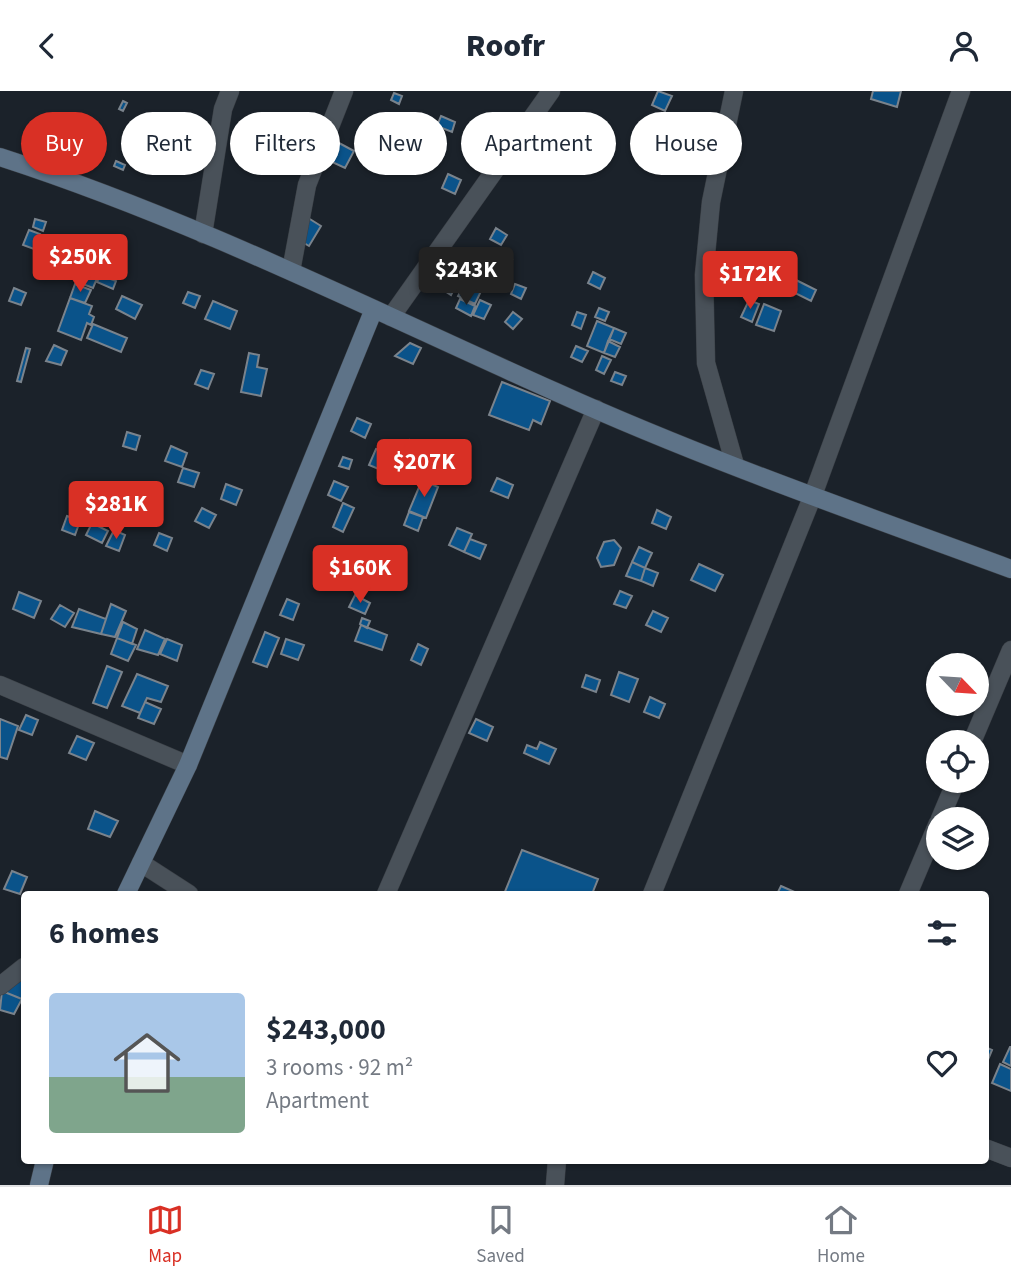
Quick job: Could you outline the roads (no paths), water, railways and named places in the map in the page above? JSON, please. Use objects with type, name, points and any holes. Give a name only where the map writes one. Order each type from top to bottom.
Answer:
[{"type":"main road","points":[[0,157],[106,192],[291,271],[596,409],[735,465],[1011,569]]},
{"type":"main road","points":[[127,891],[187,765],[374,309]]},
{"type":"main road","points":[[39,1185],[44,1164]]},
{"type":"street","points":[[203,234],[223,109],[230,91]]},
{"type":"street","points":[[291,271],[307,185],[344,91]]},
{"type":"street","points":[[391,317],[551,91]]},
{"type":"street","points":[[734,91],[711,202],[704,275],[706,363],[735,465]]},
{"type":"street","points":[[653,891],[813,495],[961,91]]},
{"type":"street","points":[[387,891],[596,409]]},
{"type":"street","points":[[977,730],[1011,650]]},
{"type":"street","points":[[0,685],[187,765]]},
{"type":"street","points":[[909,891],[926,852]]},
{"type":"street","points":[[141,863],[184,891]]},
{"type":"street","points":[[0,986],[21,969]]},
{"type":"street","points":[[989,1150],[1011,1158]]},
{"type":"street","points":[[555,1185],[556,1164]]}]
